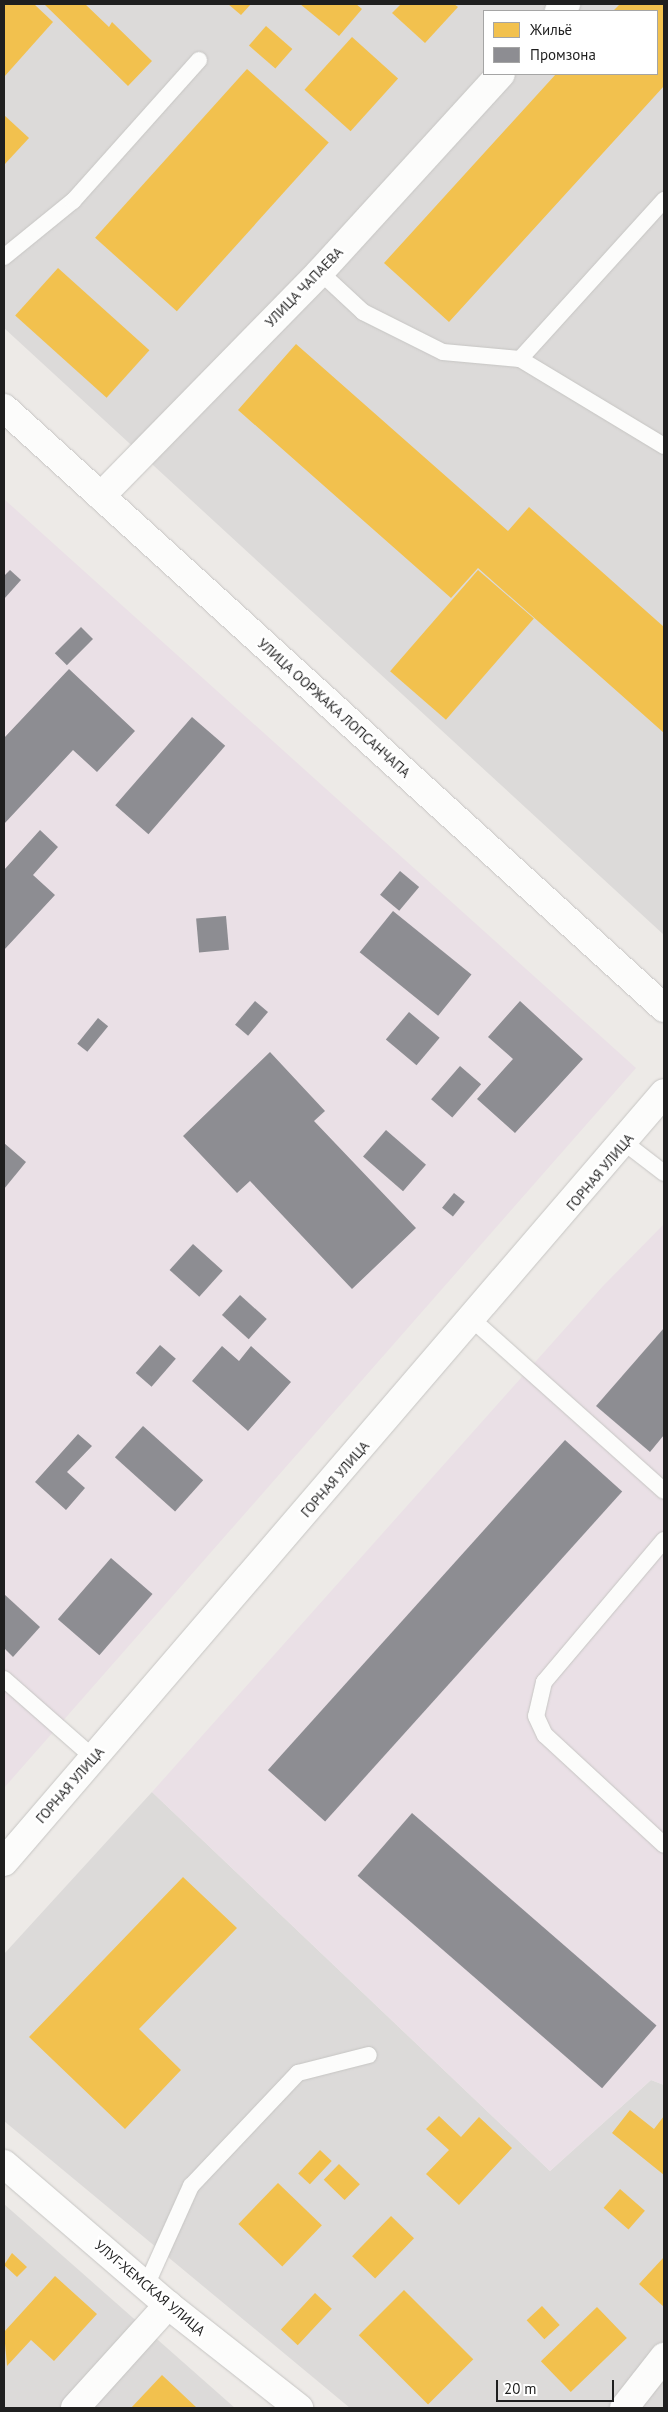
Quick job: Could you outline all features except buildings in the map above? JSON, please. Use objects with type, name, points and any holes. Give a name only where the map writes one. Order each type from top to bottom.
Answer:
[{"type":"street","name":"УЛИЦА ЧАПАЕВА","points":[[101,496],[320,272],[501,75]]},
{"type":"street","name":"УЛИЦА ООРЖАКА ЛОПСАНЧАПА","points":[[4,408],[664,1008]]},
{"type":"street","name":"ГОРНАЯ УЛИЦА","points":[[4,1862],[473,1320],[625,1143],[664,1094]]},
{"type":"street","name":"УЛУГ-ХЕМСКАЯ УЛИЦА","points":[[4,2164],[168,2305],[299,2408]]},
{"type":"street","points":[[74,2408],[168,2305]]},
{"type":"street","points":[[624,2408],[664,2357]]},
{"type":"lane","points":[[4,257],[73,201],[199,60]]},
{"type":"lane","points":[[520,359],[664,200]]},
{"type":"lane","points":[[320,272],[363,312],[443,352],[520,359],[664,446]]},
{"type":"lane","points":[[625,1143],[664,1173]]},
{"type":"lane","points":[[473,1320],[664,1491]]},
{"type":"lane","points":[[664,1540],[544,1682],[536,1716],[544,1735],[664,1845]]},
{"type":"lane","points":[[4,1679],[94,1758]]},
{"type":"lane","points":[[146,2286],[191,2186],[298,2073],[369,2055]]},
{"type":"shaded area","points":[[4,4],[664,4],[664,935],[4,328]]},
{"type":"shaded area","points":[[4,499],[636,1068],[4,1788]]},
{"type":"shaded area","points":[[664,1224],[664,2085],[651,2080],[550,2171],[152,1792],[603,1286]]},
{"type":"shaded area","points":[[152,1792],[550,2171],[651,2080],[664,2085],[664,2408],[350,2408],[4,2121],[4,1954]]},
{"type":"shaded area","points":[[4,2204],[235,2408],[4,2408]]}]
